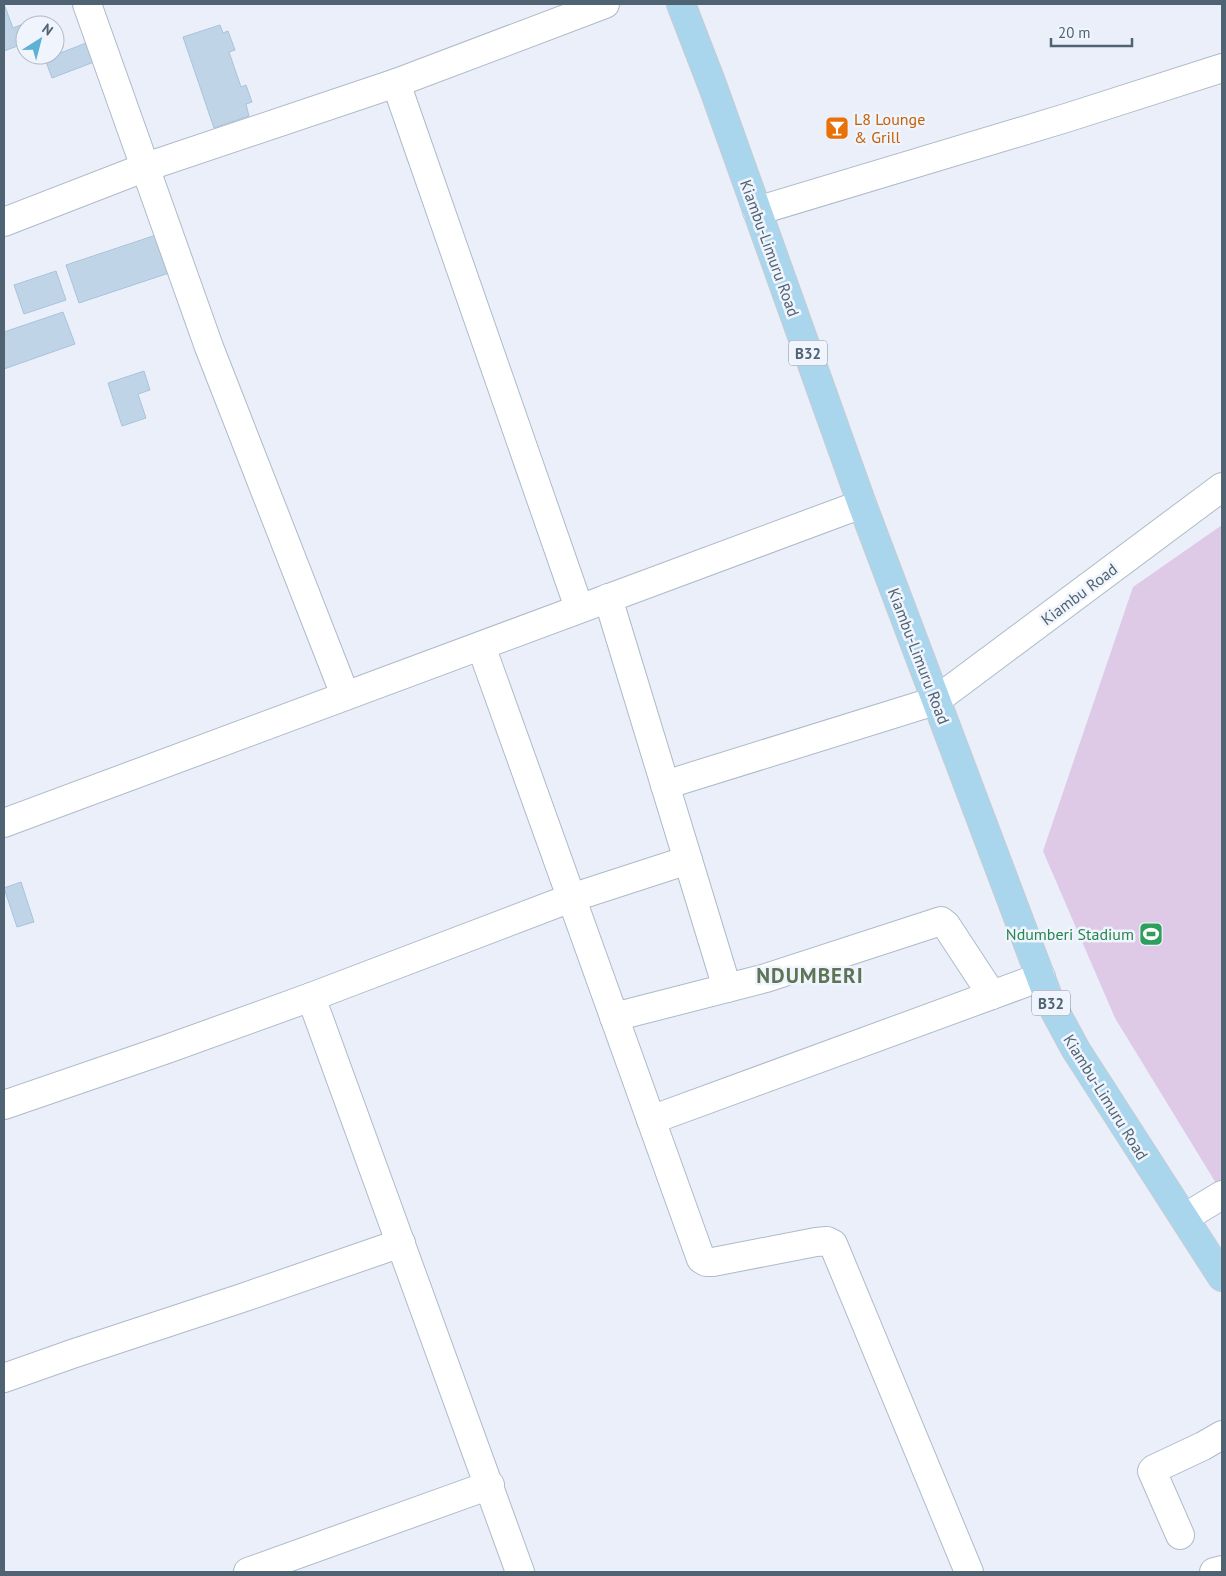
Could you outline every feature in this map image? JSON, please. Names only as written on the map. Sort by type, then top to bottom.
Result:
[{"type":"highway","name":"Kiambu-Limuru Road","points":[[684,5],[862,504],[1050,1002],[1076,1050],[1222,1277]]},
{"type":"street","points":[[87,4],[209,347],[346,696]]},
{"type":"street","points":[[4,222],[146,167],[396,83],[605,4]]},
{"type":"street","points":[[757,211],[1066,118],[1222,68]]},
{"type":"street","points":[[396,83],[579,608]]},
{"type":"street","name":"Kiambu Road","points":[[665,785],[935,701],[1222,487]]},
{"type":"street","points":[[4,823],[862,504]]},
{"type":"street","points":[[608,598],[727,988]]},
{"type":"street","points":[[481,646],[701,1259],[706,1262],[816,1242],[827,1241],[833,1244],[969,1572]]},
{"type":"street","points":[[4,1105],[167,1050],[571,898],[688,860]]},
{"type":"street","points":[[614,1018],[766,978],[940,921],[946,925],[992,995]]},
{"type":"street","points":[[650,1120],[1041,978]]},
{"type":"street","points":[[311,997],[490,1485],[520,1572]]},
{"type":"street","points":[[1184,1218],[1222,1195]]},
{"type":"street","points":[[4,1378],[401,1243]]},
{"type":"street","points":[[1180,1535],[1152,1471],[1222,1435]]},
{"type":"street","points":[[248,1572],[490,1485]]},
{"type":"street","points":[[1214,1572],[1222,1570]]},
{"type":"shaded area","name":"Ndumberi Stadium","points":[[1222,525],[1222,1193],[1115,1018],[1043,851],[1133,587]]},
{"type":"building","points":[[4,4],[13,28],[15,27],[15,47],[4,51]]},
{"type":"building","points":[[220,25],[223,33],[228,31],[235,50],[229,52],[241,87],[246,85],[252,102],[246,104],[249,116],[214,128],[183,37]]},
{"type":"building","points":[[86,43],[94,62],[52,78],[47,65],[65,65],[65,51]]},
{"type":"building","points":[[165,232],[178,270],[79,303],[66,265]]},
{"type":"building","points":[[56,271],[66,300],[24,314],[14,285]]},
{"type":"building","points":[[63,312],[75,344],[4,369],[4,332]]},
{"type":"building","points":[[144,371],[150,390],[138,394],[146,418],[122,426],[108,383]]},
{"type":"building","points":[[21,882],[34,922],[17,927],[4,888]]},
{"type":"place","name":"L8 Lounge & Grill","points":[[837,128]]},
{"type":"place","name":"Ndumberi Stadium","points":[[1151,934]]},
{"type":"district","name":"NDUMBERI","points":[[810,975]]}]
